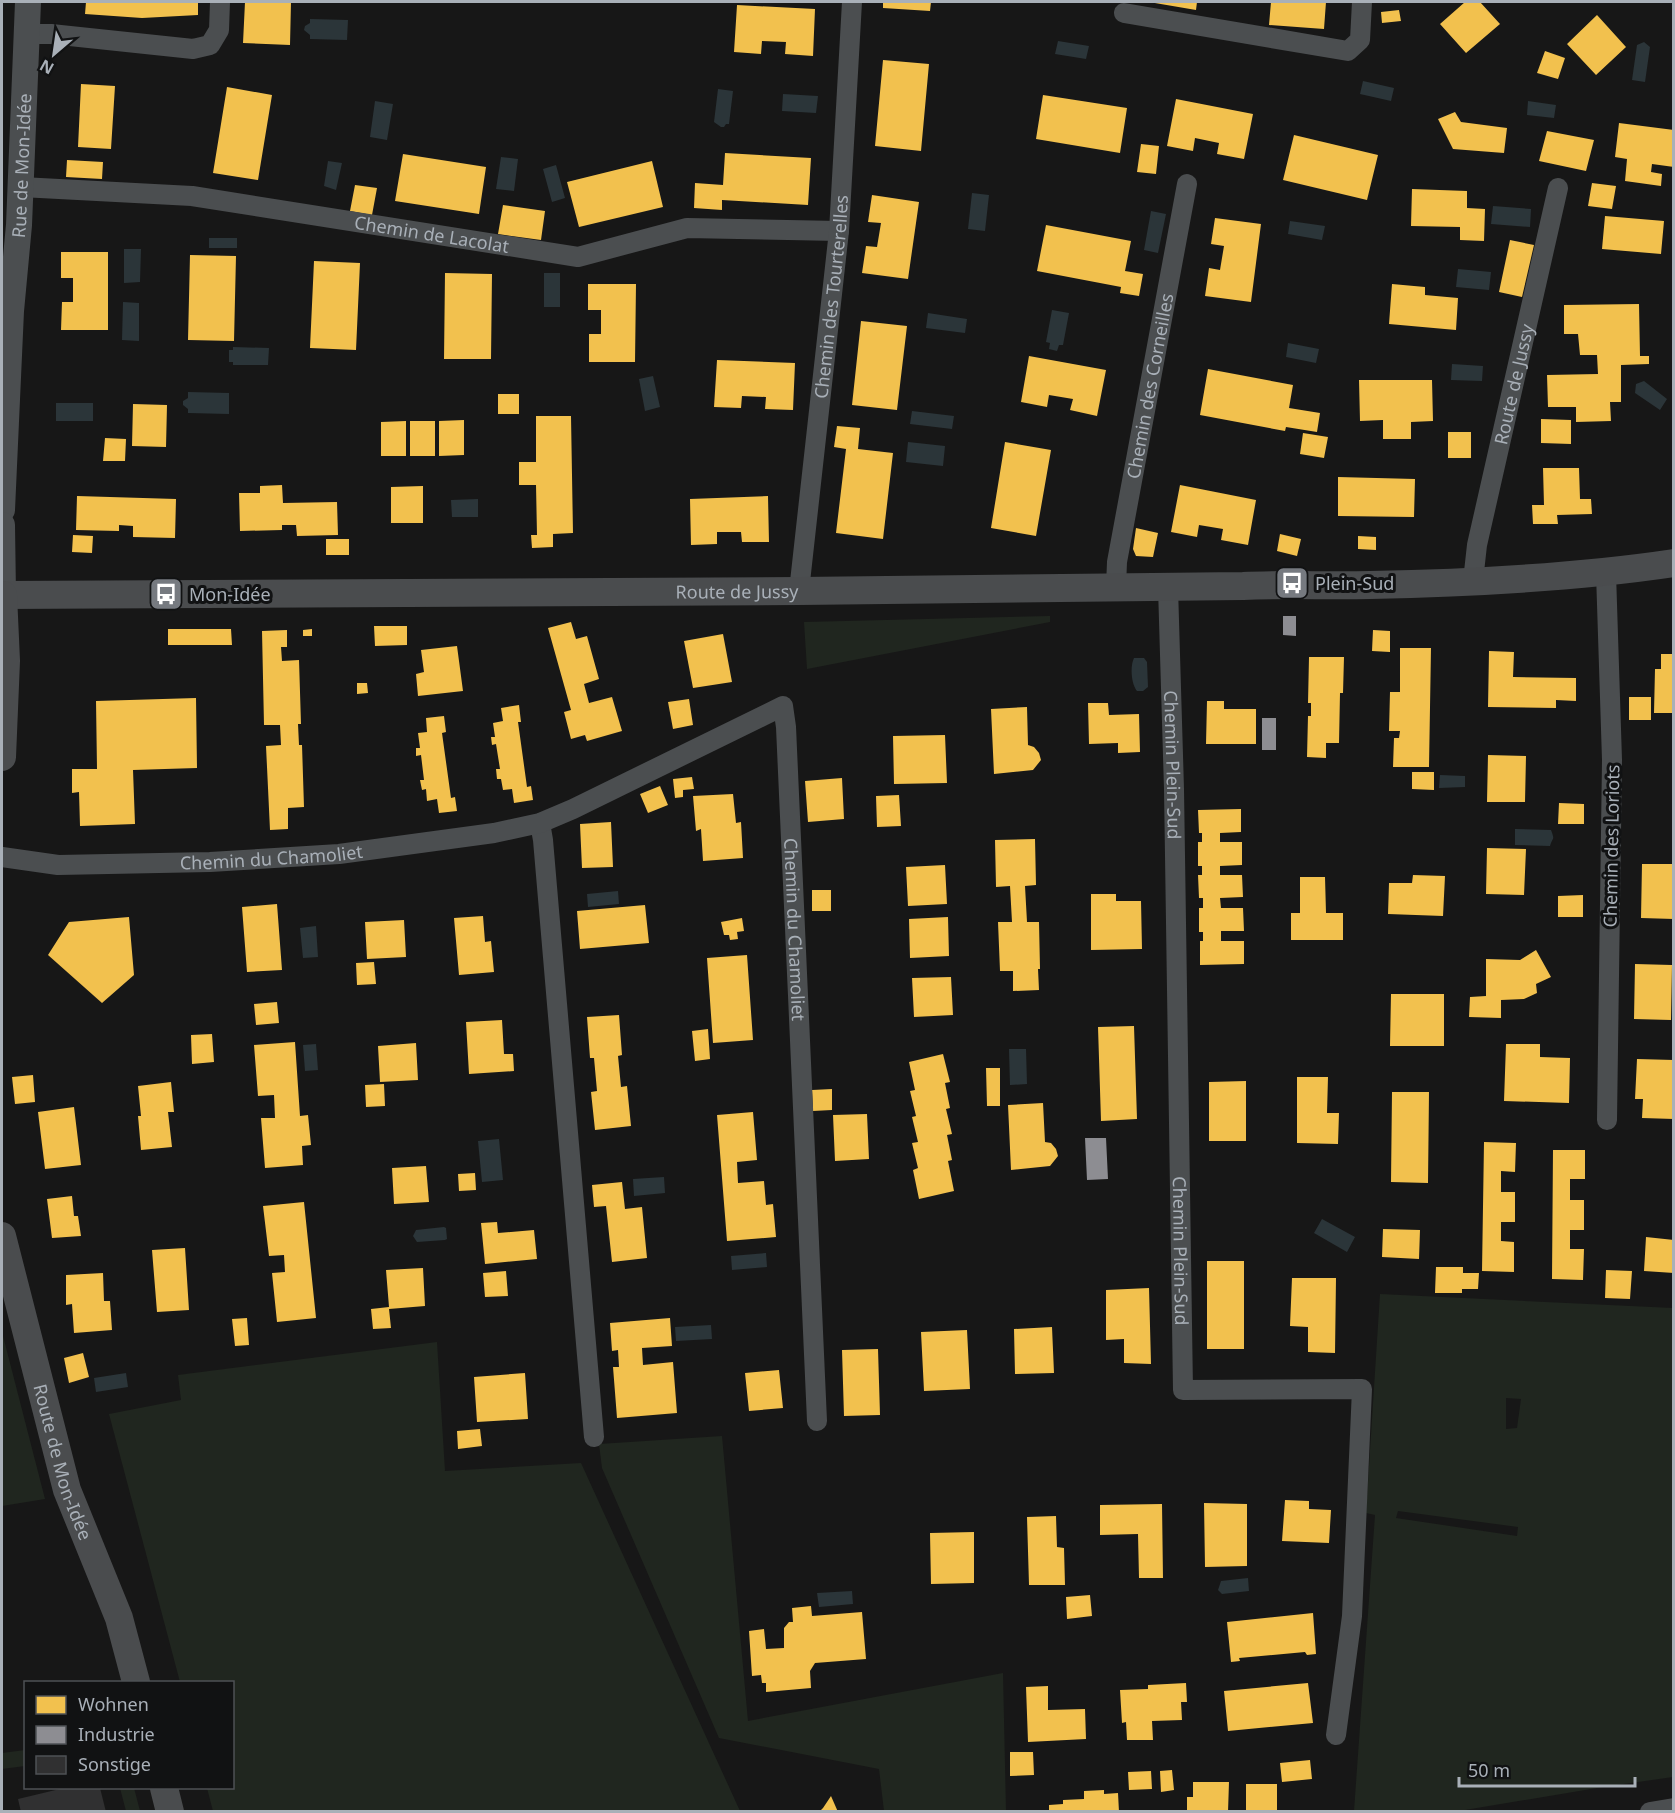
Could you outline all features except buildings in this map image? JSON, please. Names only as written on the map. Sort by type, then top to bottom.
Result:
[{"type":"main road","name":"Route de Jussy","points":[[2,595],[799,591],[1292,584],[1368,585],[1606,573],[1674,563]]},
{"type":"main road","points":[[2,595],[6,661],[2,757]]},
{"type":"main road","name":"Route de Mon-Idée","points":[[2,1236],[67,1490],[119,1618],[135,1681]]},
{"type":"main road","points":[[164,1789],[170,1812]]},
{"type":"street","name":"Rue de Mon-Idée","points":[[2,510],[11,311],[21,187],[28,2]]},
{"type":"street","points":[[27,34],[51,34],[193,49],[210,45],[219,30],[220,2]]},
{"type":"street","name":"Chemin des Tourterelles","points":[[799,591],[839,231],[852,2]]},
{"type":"street","points":[[1124,13],[1348,51],[1360,40],[1362,2]]},
{"type":"street","name":"Chemin des Corneilles","points":[[1116,587],[1117,562],[1187,184]]},
{"type":"street","name":"Chemin de Lacolat","points":[[21,187],[192,196],[578,257],[687,228],[839,231]]},
{"type":"street","name":"Route de Jussy","points":[[1473,581],[1477,545],[1558,188]]},
{"type":"street","points":[[2,525],[2,595]]},
{"type":"street","name":"Chemin des Loriots","points":[[1606,573],[1612,760],[1607,1120]]},
{"type":"street","name":"Chemin Plein-Sud","points":[[1168,586],[1183,1390],[1362,1389],[1352,1616],[1336,1736]]},
{"type":"street","name":"Chemin du Chamoliet","points":[[2,857],[58,865],[210,862],[339,854],[494,833],[540,823],[573,809],[783,706],[817,1421]]},
{"type":"street","points":[[540,823],[594,1437]]},
{"type":"street","points":[[1650,1812],[1674,1808]]},
{"type":"shaded area","points":[[310,19],[348,20],[347,40],[310,39],[310,35],[304,30],[305,26],[310,23]]},
{"type":"shaded area","points":[[1058,41],[1089,46],[1086,59],[1055,54]]},
{"type":"shaded area","points":[[1644,42],[1650,47],[1645,82],[1632,80],[1637,45]]},
{"type":"shaded area","points":[[1363,81],[1394,88],[1391,101],[1360,94]]},
{"type":"shaded area","points":[[718,89],[733,91],[729,124],[724,127],[714,122]]},
{"type":"shaded area","points":[[783,94],[818,96],[816,113],[782,111]]},
{"type":"shaded area","points":[[375,101],[393,104],[387,140],[370,137]]},
{"type":"shaded area","points":[[1528,101],[1556,105],[1554,118],[1527,115]]},
{"type":"shaded area","points":[[501,157],[518,159],[514,191],[496,189]]},
{"type":"shaded area","points":[[328,161],[342,163],[336,190],[324,186]]},
{"type":"shaded area","points":[[556,165],[565,198],[552,202],[543,169]]},
{"type":"shaded area","points":[[972,193],[989,195],[985,231],[968,229]]},
{"type":"shaded area","points":[[1493,206],[1531,209],[1530,227],[1491,224]]},
{"type":"shaded area","points":[[1151,211],[1166,214],[1158,253],[1144,250]]},
{"type":"shaded area","points":[[1290,221],[1325,226],[1322,240],[1288,234]]},
{"type":"shaded area","points":[[209,238],[237,238],[237,248],[209,248]]},
{"type":"shaded area","points":[[124,249],[141,249],[140,282],[124,283]]},
{"type":"shaded area","points":[[1458,269],[1491,272],[1489,290],[1456,287]]},
{"type":"shaded area","points":[[544,273],[560,273],[560,307],[544,307]]},
{"type":"shaded area","points":[[123,302],[139,303],[139,341],[122,340]]},
{"type":"shaded area","points":[[1052,310],[1069,313],[1063,345],[1059,345],[1057,351],[1049,349],[1050,343],[1046,342]]},
{"type":"shaded area","points":[[928,313],[967,319],[965,333],[926,328]]},
{"type":"shaded area","points":[[1288,343],[1319,349],[1316,363],[1286,357]]},
{"type":"shaded area","points":[[233,347],[269,348],[268,365],[233,365],[233,362],[229,362],[229,350],[233,350]]},
{"type":"shaded area","points":[[1452,364],[1483,366],[1482,381],[1451,380]]},
{"type":"shaded area","points":[[653,376],[660,407],[645,411],[639,379]]},
{"type":"shaded area","points":[[1644,381],[1667,399],[1660,410],[1635,393],[1636,384]]},
{"type":"shaded area","points":[[188,392],[229,393],[229,414],[188,413],[183,401],[188,398]]},
{"type":"shaded area","points":[[56,403],[93,403],[93,421],[56,421]]},
{"type":"shaded area","points":[[912,411],[954,416],[952,429],[910,424]]},
{"type":"shaded area","points":[[908,442],[945,446],[943,466],[906,462]]},
{"type":"shaded area","points":[[478,499],[478,517],[452,517],[451,500]]},
{"type":"shaded area","points":[[1050,616],[1050,622],[807,669],[804,622]]},
{"type":"shaded area","points":[[1134,658],[1144,658],[1147,662],[1148,687],[1143,691],[1137,691],[1133,684]]},
{"type":"shaded area","points":[[1440,775],[1465,776],[1465,787],[1439,788]]},
{"type":"shaded area","points":[[1515,829],[1551,830],[1553,838],[1550,846],[1515,845]]},
{"type":"shaded area","points":[[618,891],[619,904],[588,907],[587,894]]},
{"type":"shaded area","points":[[316,926],[318,957],[303,958],[300,928]]},
{"type":"shaded area","points":[[316,1044],[318,1070],[305,1071],[303,1045]]},
{"type":"shaded area","points":[[1009,1049],[1026,1049],[1027,1084],[1010,1085]]},
{"type":"shaded area","points":[[499,1139],[503,1180],[482,1182],[478,1141]]},
{"type":"shaded area","points":[[664,1177],[665,1193],[634,1196],[633,1179]]},
{"type":"shaded area","points":[[1322,1219],[1355,1237],[1347,1252],[1314,1233]]},
{"type":"shaded area","points":[[444,1227],[447,1239],[445,1240],[417,1242],[413,1236],[416,1230]]},
{"type":"shaded area","points":[[766,1253],[767,1267],[732,1270],[731,1256]]},
{"type":"shaded area","points":[[1380,1294],[1673,1308],[1673,1777],[1459,1811],[1354,1811],[1375,1515],[1366,1513]],"holes":[[[1506,1398],[1521,1399],[1517,1428],[1506,1429]],[[1398,1511],[1518,1527],[1517,1536],[1396,1518]]]},
{"type":"shaded area","points":[[711,1325],[712,1339],[676,1341],[675,1327]]},
{"type":"shaded area","points":[[2,1332],[45,1499],[2,1506]]},
{"type":"shaded area","points":[[437,1342],[445,1471],[581,1463],[740,1811],[213,1811],[207,1789],[234,1789],[234,1681],[180,1681],[109,1414],[181,1400],[178,1375]]},
{"type":"shaded area","points":[[126,1373],[128,1387],[96,1392],[94,1378]]},
{"type":"shaded area","points":[[722,1436],[748,1721],[1003,1673],[1006,1811],[884,1811],[879,1769],[719,1738],[602,1468],[599,1444]]},
{"type":"shaded area","points":[[1248,1578],[1249,1591],[1222,1594],[1218,1590],[1221,1581]]},
{"type":"shaded area","points":[[852,1591],[853,1604],[819,1607],[817,1593]]},
{"type":"shaded area","points":[[24,1750],[24,1766],[2,1769],[2,1753]]},
{"type":"shaded area","points":[[120,1789],[134,1789],[140,1811],[126,1811]]},
{"type":"place","name":"Plein-Sud","points":[[1292,583]]},
{"type":"place","name":"Mon-Idée","points":[[166,594]]}]
